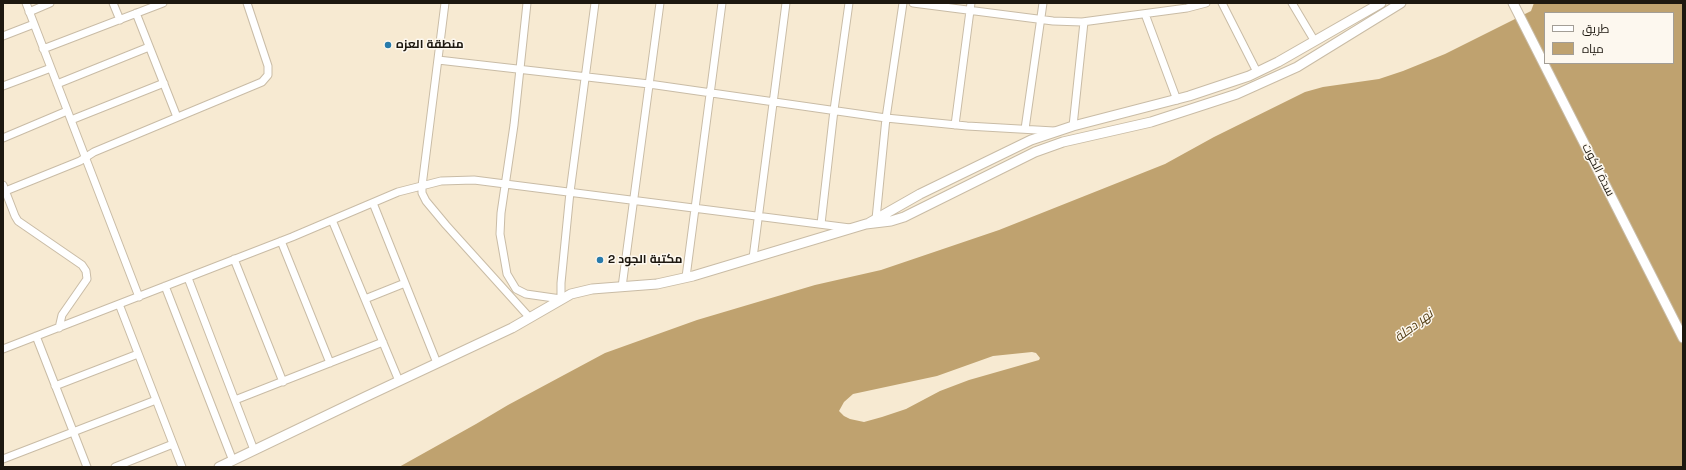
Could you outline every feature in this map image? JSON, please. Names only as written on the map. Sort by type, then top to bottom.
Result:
[{"type":"main road","points":[[866,224],[920,194],[1031,140],[1073,126],[1177,100],[1232,83],[1278,62],[1336,28],[1367,6],[1381,3]]},
{"type":"main road","points":[[220,467],[512,328],[570,294],[592,289],[657,284],[753,258],[866,224],[891,221],[904,217],[1035,152],[1063,142],[1151,122],[1237,94],[1297,67],[1401,3]]},
{"type":"main road","name":"سدة الكوت","points":[[1513,3],[1683,338]]},
{"type":"main road","points":[[1336,28],[1342,38]]},
{"type":"street","points":[[26,3],[139,297]]},
{"type":"street","points":[[29,12],[50,3]]},
{"type":"street","points":[[113,3],[120,20]]},
{"type":"street","points":[[44,49],[163,3]]},
{"type":"street","points":[[59,328],[62,315],[87,279],[86,271],[82,265],[18,221],[4,193],[85,158],[94,152],[262,82],[266,77],[268,66],[247,3]]},
{"type":"street","points":[[445,3],[422,194],[426,202],[530,318]]},
{"type":"street","points":[[527,3],[506,184],[501,213],[500,234],[503,258],[510,279],[516,289],[526,294],[561,299],[561,283],[570,192],[595,3]]},
{"type":"street","points":[[622,287],[660,3]]},
{"type":"street","points":[[686,277],[722,3]]},
{"type":"street","points":[[753,258],[786,3]]},
{"type":"street","points":[[821,224],[834,110],[849,3]]},
{"type":"street","points":[[876,219],[886,118],[903,3]]},
{"type":"street","points":[[913,3],[970,7],[1041,19],[1084,22],[1188,8],[1206,3]]},
{"type":"street","points":[[1025,129],[1043,3]]},
{"type":"street","points":[[1222,3],[1257,72]]},
{"type":"street","points":[[1292,3],[1314,40]]},
{"type":"street","points":[[955,125],[970,7]]},
{"type":"street","points":[[136,13],[177,117]]},
{"type":"street","points":[[1145,14],[1177,100]]},
{"type":"street","points":[[1073,126],[1084,22]]},
{"type":"street","points":[[3,36],[34,24]]},
{"type":"street","points":[[57,84],[150,47]]},
{"type":"street","points":[[438,60],[649,84],[886,118],[955,125],[1056,131]]},
{"type":"street","points":[[3,86],[51,68]]},
{"type":"street","points":[[71,120],[164,83]]},
{"type":"street","points":[[3,138],[68,112]]},
{"type":"street","points":[[3,349],[188,278],[398,192],[441,181],[474,180],[852,228]]},
{"type":"street","points":[[373,203],[437,363]]},
{"type":"street","points":[[332,220],[399,381]]},
{"type":"street","points":[[281,241],[330,363]]},
{"type":"street","points":[[234,259],[283,382]]},
{"type":"street","points":[[188,278],[254,450]]},
{"type":"street","points":[[365,299],[406,283]]},
{"type":"street","points":[[165,286],[233,460]]},
{"type":"street","points":[[119,304],[182,467]]},
{"type":"street","points":[[36,336],[87,467]]},
{"type":"street","points":[[235,400],[383,342]]},
{"type":"street","points":[[55,386],[138,354]]},
{"type":"street","points":[[3,459],[156,400]]},
{"type":"street","points":[[115,467],[173,444]]},
{"type":"water","name":"نهر دجلة","points":[[1534,3],[1683,3],[1683,467],[399,467],[508,405],[605,353],[697,320],[815,285],[881,270],[999,230],[1165,164],[1214,137],[1305,92],[1323,87],[1379,79],[1445,54],[1531,11]],"holes":[[[1032,352],[1036,353],[1040,358],[1039,360],[969,380],[940,391],[906,409],[882,417],[864,422],[850,419],[839,411],[844,402],[853,394],[937,376],[993,356]]]},
{"type":"place","name":"منطقة العزه","points":[[388,45]]},
{"type":"place","name":"مكتبة الجود 2","points":[[600,260]]}]
